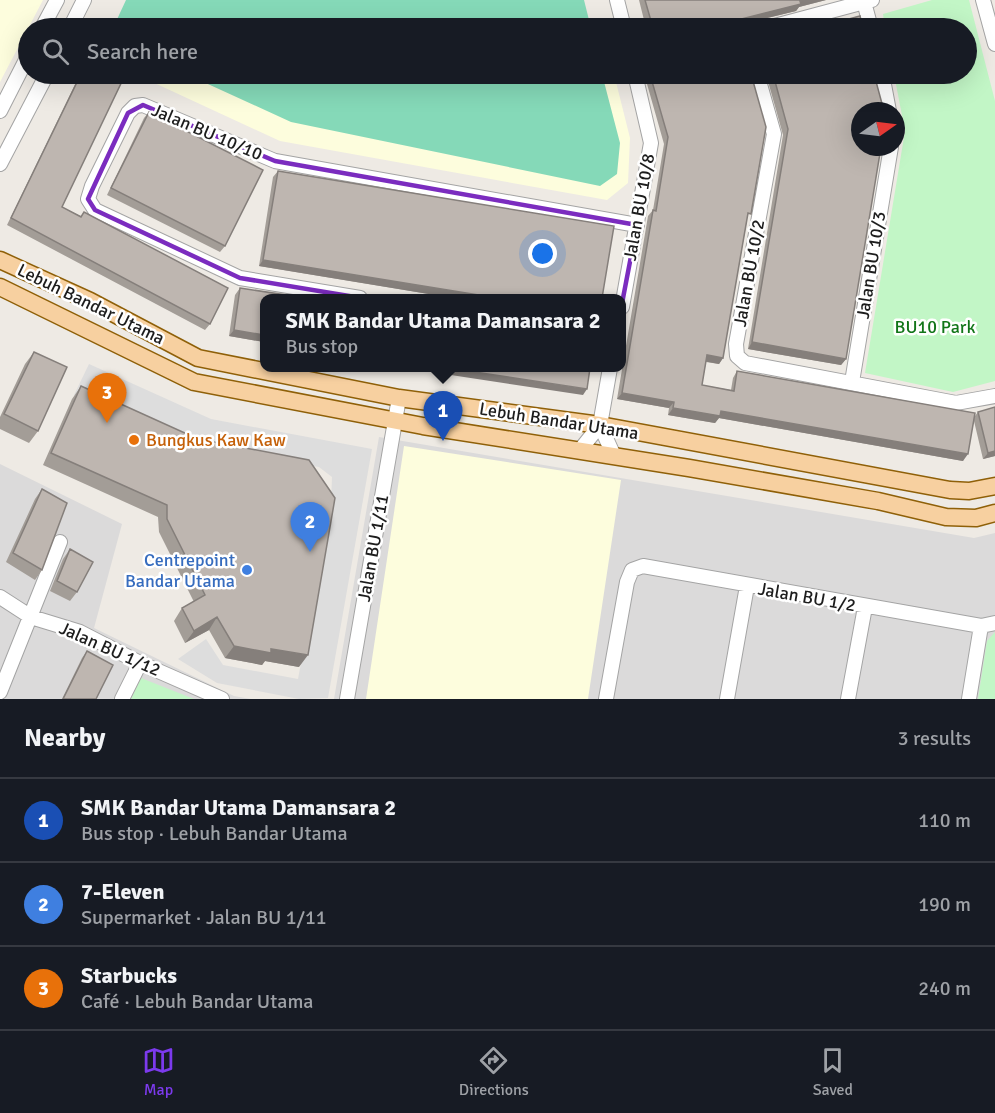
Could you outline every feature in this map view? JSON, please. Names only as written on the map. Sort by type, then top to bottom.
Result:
[{"type":"main road","name":"Lebuh Bandar Utama","points":[[0,260],[90,301],[198,358],[260,370]]},
{"type":"main road","name":"Lebuh Bandar Utama","points":[[0,287],[194,382],[395,421],[878,501],[946,517],[976,518],[995,513]]},
{"type":"main road","name":"Lebuh Bandar Utama","points":[[268,372],[399,398],[600,425],[950,490],[969,491],[995,486]]},
{"type":"street","points":[[47,18],[57,0]]},
{"type":"street","points":[[75,18],[84,0]]},
{"type":"street","points":[[617,0],[622,18]]},
{"type":"street","points":[[983,0],[995,44]]},
{"type":"street","points":[[804,18],[868,1],[870,18]]},
{"type":"street","points":[[0,111],[18,76]]},
{"type":"street","points":[[0,164],[42,84]]},
{"type":"street","name":"Jalan BU 10/8","points":[[624,294],[651,143],[637,84]]},
{"type":"street","name":"Jalan BU 10/2","points":[[760,84],[774,134],[736,344],[737,356],[745,363],[852,382]]},
{"type":"street","points":[[884,84],[887,102]]},
{"type":"street","name":"Jalan BU 10/10","points":[[336,294],[240,278],[95,210],[88,199],[92,186],[128,113],[135,106],[143,105],[275,162],[637,225]]},
{"type":"street","name":"Jalan BU 10/3","points":[[852,382],[890,156]]},
{"type":"street","points":[[580,450],[600,425],[609,372]]},
{"type":"street","points":[[852,382],[956,403],[995,396]]},
{"type":"street","name":"Jalan BU 1/11","points":[[346,699],[399,398]]},
{"type":"street","points":[[600,425],[614,456]]},
{"type":"street","points":[[0,692],[60,542]]},
{"type":"street","name":"Jalan BU 1/2","points":[[606,699],[627,582],[632,570],[643,566],[981,626],[995,623]]},
{"type":"street","points":[[727,699],[747,586]]},
{"type":"street","name":"Jalan BU 1/12","points":[[0,597],[31,617],[80,632],[140,663],[222,699]]},
{"type":"street","points":[[849,699],[865,607]]},
{"type":"street","points":[[969,699],[981,626]]},
{"type":"street","points":[[122,699],[140,663]]},
{"type":"highlighted area","points":[[143,105],[275,161],[637,225],[615,340],[240,278],[95,210],[88,199],[128,113]]},
{"type":"shaded area","points":[[0,0],[43,0],[34,18],[18,18],[18,48],[0,82]]},
{"type":"shaded area","points":[[157,84],[616,84],[630,138],[628,183],[607,200],[280,141]]},
{"type":"shaded area","points":[[89,364],[211,419],[372,449],[328,698],[299,699],[217,683],[178,659],[206,639],[223,665],[298,679],[331,504],[332,477],[319,467],[179,444],[74,395]]},
{"type":"shaded area","points":[[379,437],[974,538],[995,533],[995,699],[334,699]]},
{"type":"shaded area","points":[[404,446],[621,480],[588,699],[366,699]]},
{"type":"shaded area","points":[[0,464],[122,524],[94,628],[234,696],[251,699],[0,699]]},
{"type":"green space","points":[[126,0],[584,0],[588,18],[118,18]]},
{"type":"green space","name":"BU10 Park","points":[[932,0],[969,0],[974,18],[884,18],[883,14]]},
{"type":"green space","name":"BU10 Park","points":[[977,31],[995,101],[995,381],[953,392],[865,373],[901,156],[905,156],[905,102],[899,102],[896,84],[977,84]]},
{"type":"green space","points":[[208,84],[605,84],[620,143],[617,174],[600,186],[291,122]]},
{"type":"green space","points":[[995,632],[995,699],[978,699],[987,641]]},
{"type":"green space","points":[[141,678],[194,699],[131,699]]},
{"type":"building","points":[[645,0],[805,0],[800,1],[801,4],[746,18],[650,18]]},
{"type":"building","points":[[76,84],[121,84],[62,207],[81,217],[84,212],[228,288],[210,324],[11,218]]},
{"type":"building","points":[[653,84],[754,84],[766,127],[751,214],[748,213],[723,358],[707,355],[702,385],[734,391],[737,371],[975,413],[968,454],[721,411],[720,416],[673,408],[674,402],[622,393],[653,210],[656,211],[668,137]]},
{"type":"building","points":[[776,84],[877,84],[882,102],[851,102],[851,156],[880,156],[846,359],[752,342],[788,129]]},
{"type":"building","points":[[149,112],[263,170],[225,246],[111,188]]},
{"type":"building","points":[[278,171],[614,226],[603,294],[472,294],[263,260]]},
{"type":"building","points":[[240,288],[280,294],[260,294],[260,334],[234,330]]},
{"type":"building","points":[[34,352],[67,367],[38,431],[4,414]]},
{"type":"building","points":[[474,372],[589,372],[587,389]]},
{"type":"building","name":"Centrepoint Bandar Utama","points":[[81,386],[198,439],[309,460],[335,498],[308,655],[271,649],[271,653],[234,646],[217,617],[194,631],[182,608],[205,595],[167,519],[167,505],[51,453]]},
{"type":"building","points":[[995,407],[995,451],[988,453],[978,412]]},
{"type":"building","points":[[42,489],[67,503],[42,570],[13,553]]},
{"type":"building","points":[[70,549],[93,562],[77,592],[57,581]]},
{"type":"building","points":[[87,651],[113,665],[96,699],[63,699]]},
{"type":"place","name":"Starbucks","points":[[107,423]]},
{"type":"place","name":"Bungkus Kaw Kaw","points":[[134,440]]},
{"type":"place","name":"SMK Bandar Utama Damansara 2","points":[[443,441]]},
{"type":"place","name":"7-Eleven","points":[[310,552]]},
{"type":"place","name":"Centrepoint Bandar Utama","points":[[247,570]]}]
